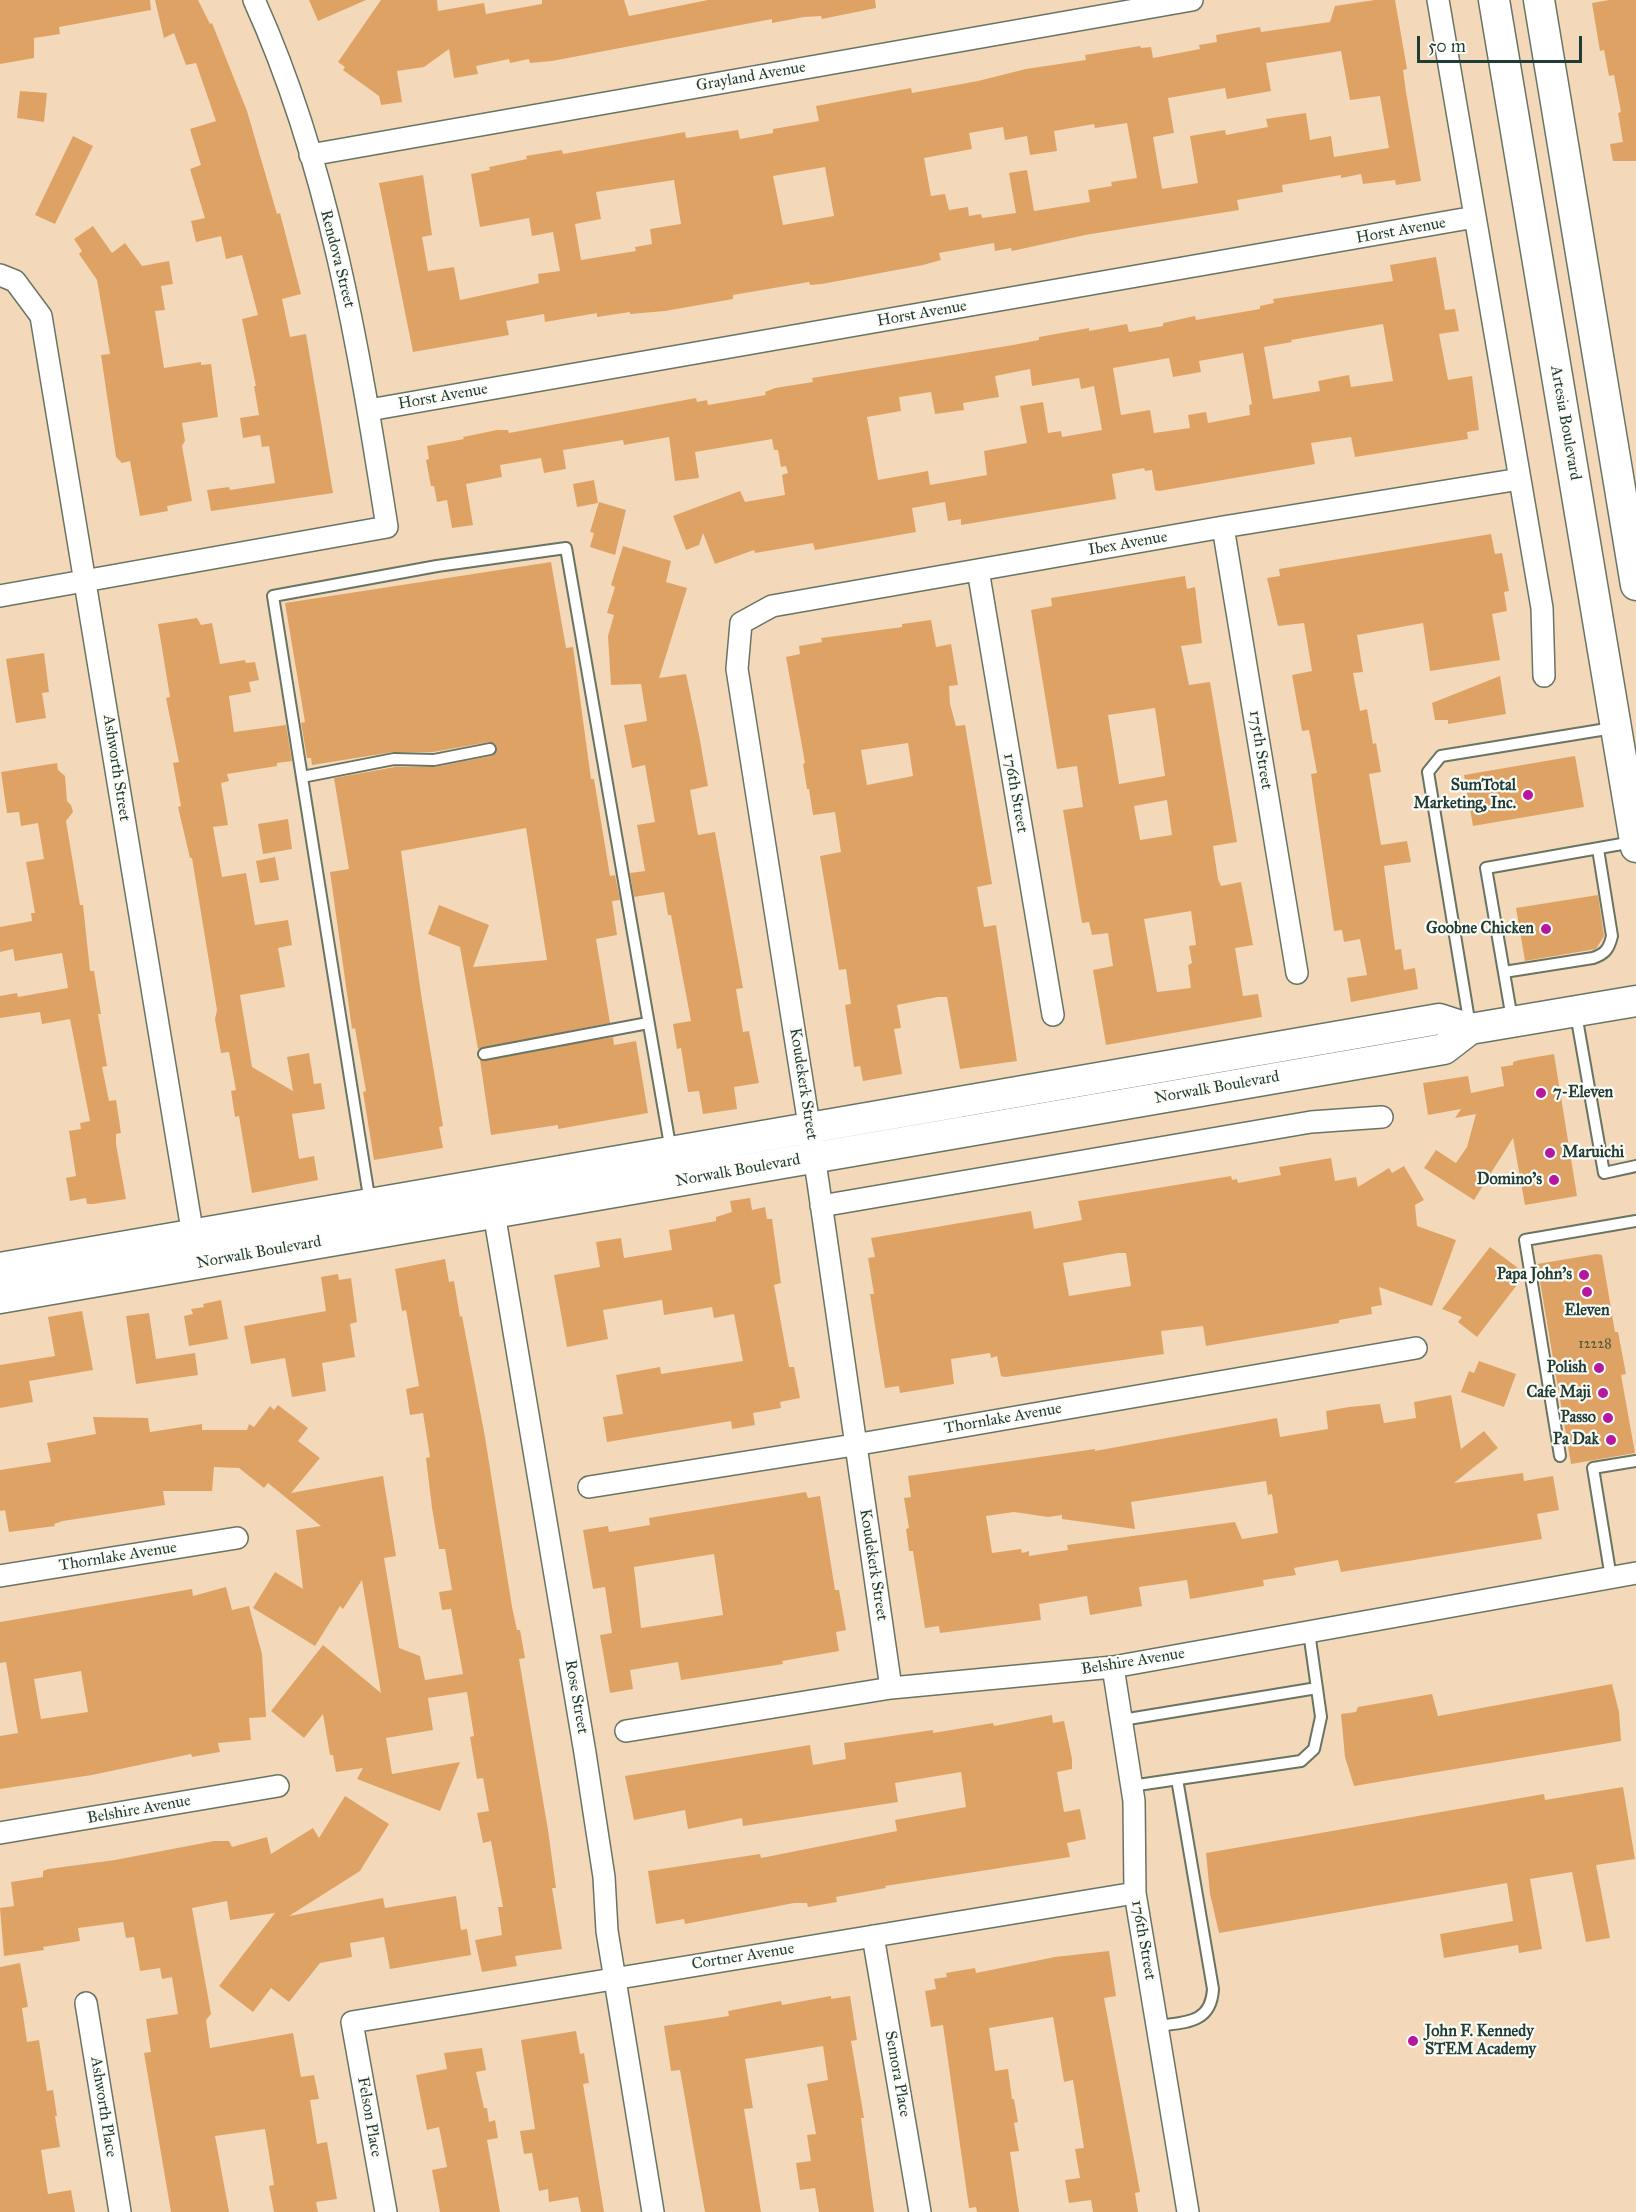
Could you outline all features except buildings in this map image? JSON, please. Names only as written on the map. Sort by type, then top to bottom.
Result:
[{"type":"main road","name":"Artesia Boulevard","points":[[1494,0],[1636,847]]},
{"type":"main road","points":[[1539,0],[1636,585]]},
{"type":"main road","name":"Norwalk Boulevard","points":[[0,1298],[1444,1049],[1470,1029],[1636,1001]]},
{"type":"main road","name":"Norwalk Boulevard","points":[[0,1268],[1439,1018],[1470,1029]]},
{"type":"street","name":"Rendova Street","points":[[85,581],[387,527],[369,410],[345,289],[310,155],[278,52],[254,0]]},
{"type":"street","name":"Grayland Avenue","points":[[310,155],[1192,0]]},
{"type":"street","points":[[1438,0],[1542,608],[1544,676]]},
{"type":"street","name":"Horst Avenue","points":[[369,410],[1475,218]]},
{"type":"street","name":"Ashworth Street","points":[[8,278],[41,316],[198,1264]]},
{"type":"street","name":"Ibex Avenue","points":[[741,623],[772,606],[1223,527],[1520,479]]},
{"type":"street","name":"175th Street","points":[[1223,527],[1297,973]]},
{"type":"street","name":"176th Street","points":[[978,570],[1053,1015]]},
{"type":"street","points":[[0,596],[85,581]]},
{"type":"street","name":"Koudekerk Street","points":[[741,623],[737,669],[810,1128],[854,1445],[891,1688]]},
{"type":"street","points":[[821,1206],[1311,1122],[1382,1117]]},
{"type":"street","name":"Rose Street","points":[[489,1183],[585,1753],[604,1876],[607,1931],[614,1979],[653,2212]]},
{"type":"street","name":"Thornlake Avenue","points":[[589,1487],[854,1445],[1416,1348]]},
{"type":"street","name":"Thornlake Avenue","points":[[0,1576],[237,1538]]},
{"type":"street","name":"Belshire Avenue","points":[[626,1731],[891,1688],[1113,1667],[1636,1573]]},
{"type":"street","name":"176th Street","points":[[1113,1667],[1134,1801],[1135,1893],[1188,2212]]},
{"type":"street","name":"Belshire Avenue","points":[[0,1833],[278,1786]]},
{"type":"street","name":"Cortner Avenue","points":[[352,2022],[1135,1893]]},
{"type":"street","name":"Semora Place","points":[[873,1936],[920,2212]]},
{"type":"street","name":"Ashworth Place","points":[[86,2003],[120,2212]]},
{"type":"street","name":"Felson Place","points":[[352,2022],[386,2212]]},
{"type":"lane","points":[[370,1204],[273,596],[437,566],[566,548],[671,1151]]},
{"type":"lane","points":[[1470,1029],[1428,772],[1441,756],[1616,728]]},
{"type":"lane","points":[[302,777],[394,759],[434,760],[490,749]]},
{"type":"lane","points":[[1513,1022],[1486,868],[1635,842]]},
{"type":"lane","points":[[1504,972],[1593,958],[1604,954],[1612,936],[1598,849]]},
{"type":"lane","points":[[1576,1011],[1604,1173],[1636,1166]]},
{"type":"lane","points":[[484,1054],[648,1023]]},
{"type":"lane","points":[[1560,1456],[1525,1240],[1636,1224]]},
{"type":"lane","points":[[1611,1578],[1593,1468],[1636,1461]]},
{"type":"lane","points":[[1131,1786],[1301,1761],[1314,1749],[1321,1717],[1309,1632]]},
{"type":"lane","points":[[1122,1720],[1317,1688]]},
{"type":"lane","points":[[1157,2026],[1191,2021],[1201,2016],[1210,2008],[1213,1989],[1177,1779]]},
{"type":"place","name":"SumTotal Marketing, Inc.","points":[[1528,795]]},
{"type":"place","name":"Goobne Chicken","points":[[1546,929]]},
{"type":"place","name":"7-Eleven","points":[[1541,1093]]},
{"type":"place","name":"Maruichi","points":[[1550,1153]]},
{"type":"place","name":"Domino's","points":[[1554,1180]]},
{"type":"place","name":"Papa John's","points":[[1584,1275]]},
{"type":"place","name":"Eleven","points":[[1587,1292]]},
{"type":"place","name":"Polish","points":[[1599,1368]]},
{"type":"place","name":"Cafe Maji","points":[[1603,1393]]},
{"type":"place","name":"Passo","points":[[1608,1418]]},
{"type":"place","name":"Pa Dak","points":[[1611,1440]]},
{"type":"place","name":"John F. Kennedy STEM Academy","points":[[1413,2041]]}]
